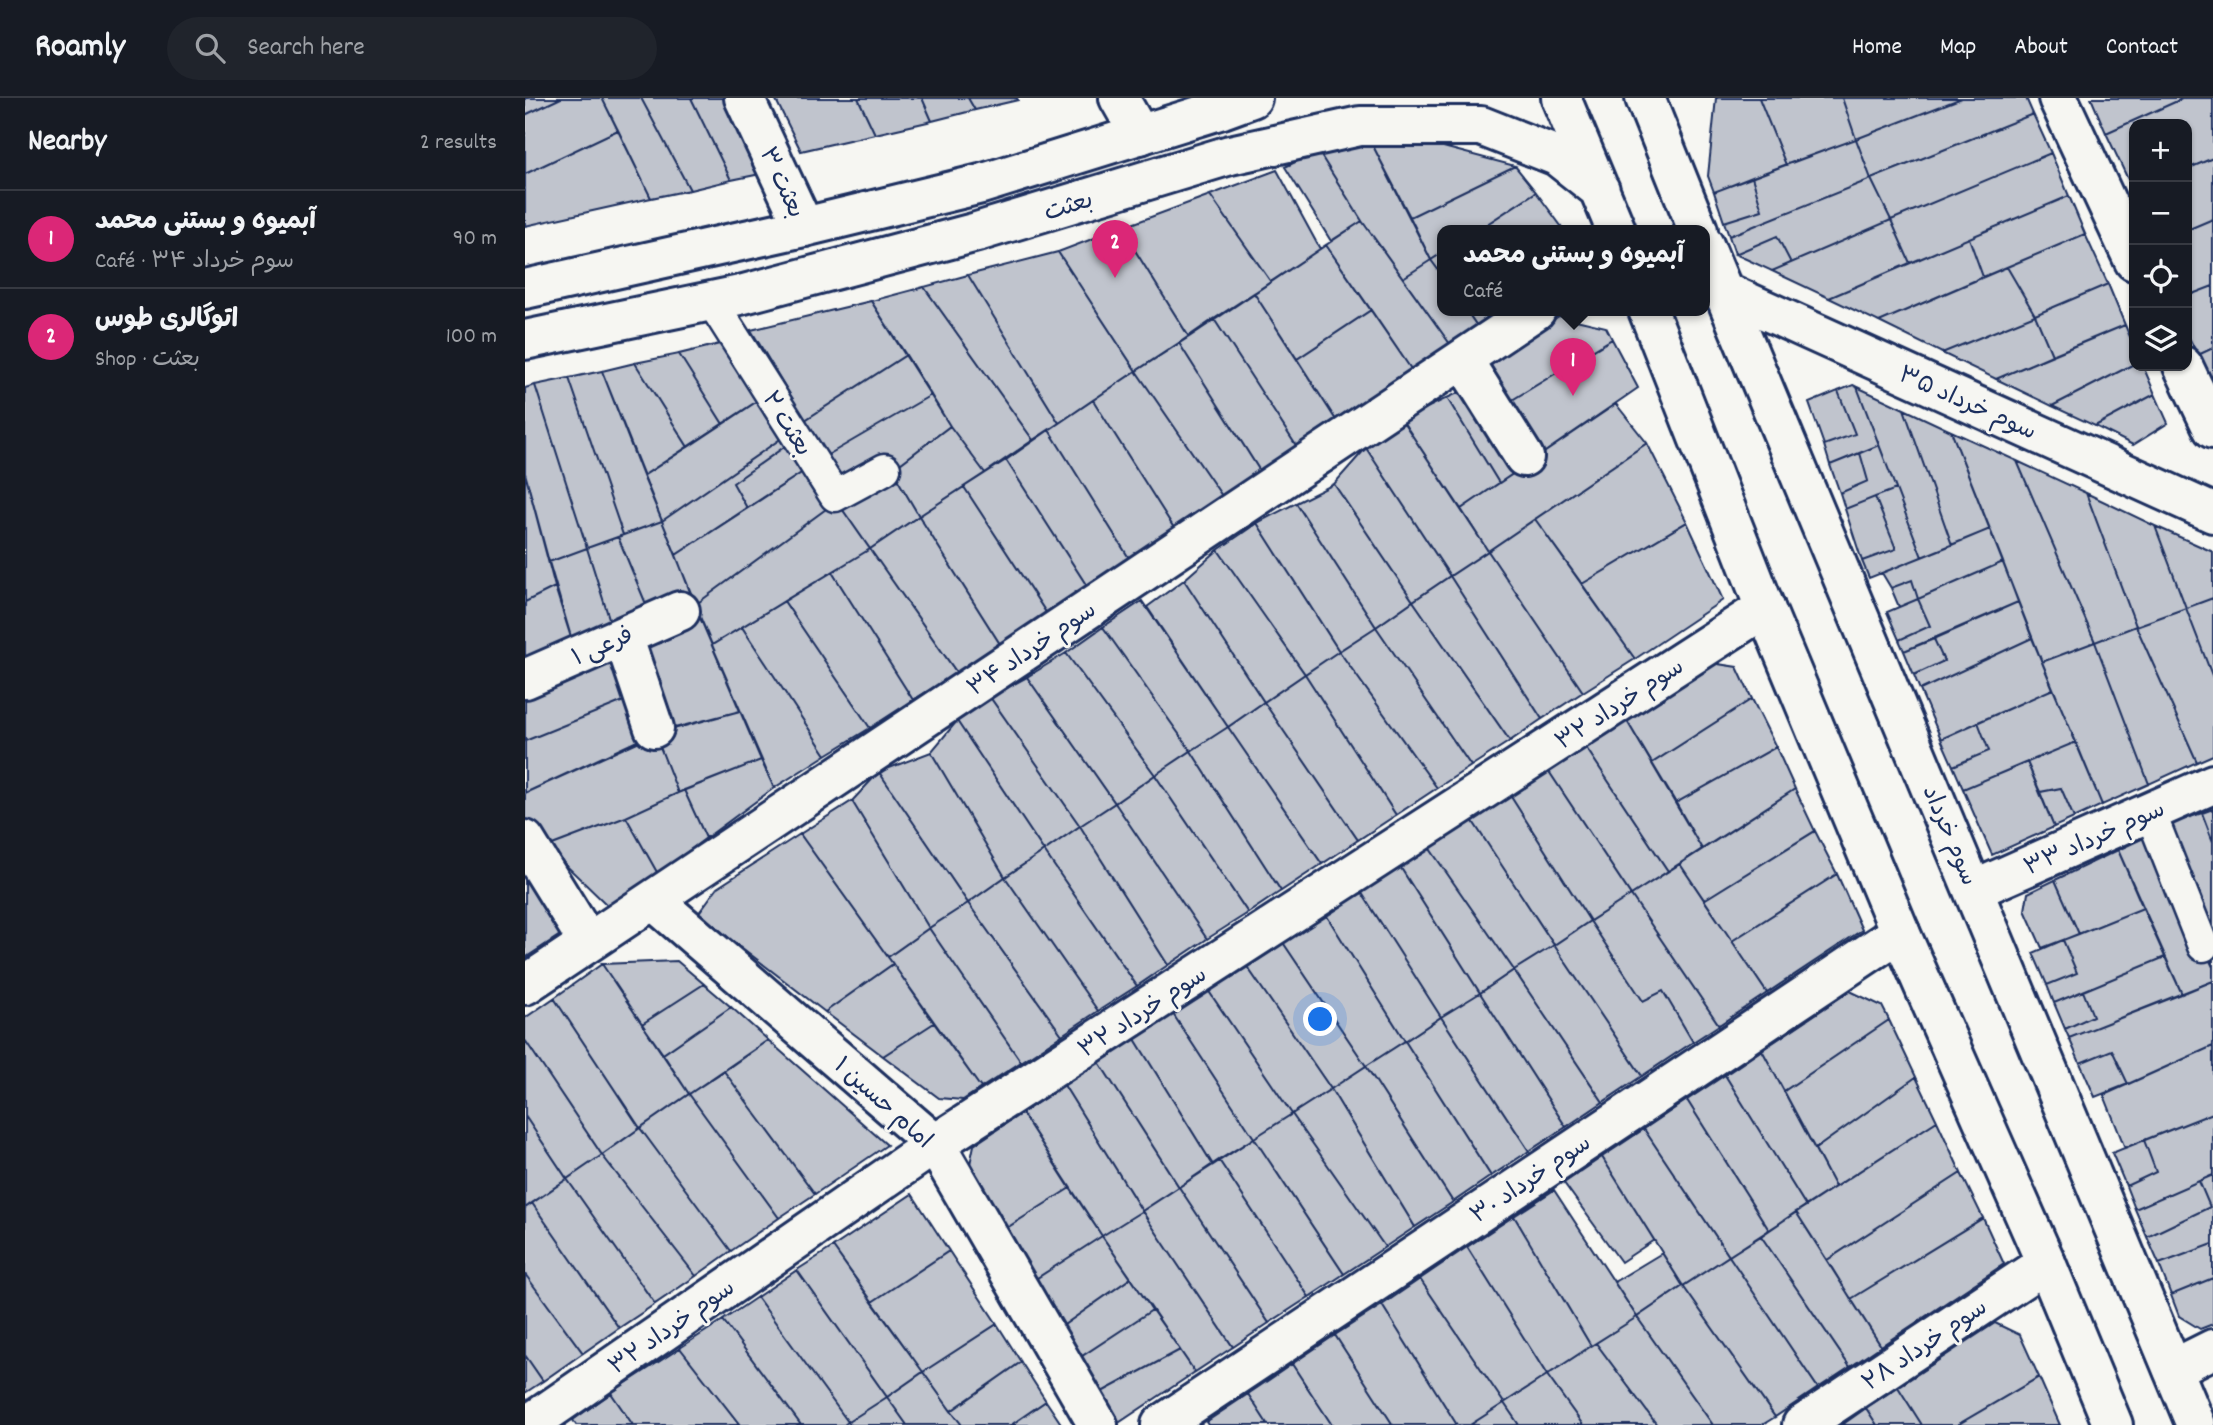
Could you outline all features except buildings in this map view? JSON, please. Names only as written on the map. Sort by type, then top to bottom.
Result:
[{"type":"street","name":"بعثت ۳","points":[[744,98],[804,227]]},
{"type":"street","points":[[1119,98],[1140,135]]},
{"type":"street","name":"بعثت","points":[[525,289],[804,227],[981,184],[1252,98]]},
{"type":"street","points":[[1360,126],[1440,98]]},
{"type":"street","points":[[1561,98],[1614,225]]},
{"type":"street","points":[[1645,98],[1696,225]]},
{"type":"street","points":[[2058,98],[2129,250]]},
{"type":"street","name":"بعثت","points":[[525,340],[712,302],[977,232],[1230,155],[1360,126],[1481,126],[1557,156],[1600,190]]},
{"type":"street","name":"سوم خرداد","points":[[1710,260],[2196,1425]]},
{"type":"street","name":"سوم خرداد ۳۵","points":[[1723,291],[2213,513]]},
{"type":"street","name":"سوم خرداد ۳۴","points":[[525,985],[1528,316]]},
{"type":"street","points":[[1650,316],[1765,608],[1900,932],[2046,1263],[2113,1425]]},
{"type":"street","points":[[1463,360],[1524,457]]},
{"type":"street","points":[[2185,371],[2213,429]]},
{"type":"street","name":"سوم خرداد ۳۲","points":[[528,1425],[935,1144],[1765,608]]},
{"type":"street","name":"فرعی ۱","points":[[525,679],[680,611]]},
{"type":"street","points":[[623,636],[653,728]]},
{"type":"street","name":"سوم خرداد ۳۳","points":[[1974,890],[2213,784]]},
{"type":"street","points":[[525,840],[588,942]]},
{"type":"street","name":"امام حسین ۱","points":[[653,900],[935,1144],[1098,1425]]},
{"type":"street","name":"سوم خرداد ۳۰","points":[[1161,1425],[1900,932]]},
{"type":"street","name":"سوم خرداد ۲۸","points":[[1802,1425],[2046,1263]]},
{"type":"street","points":[[2173,1369],[2213,1349]]},
{"type":"lane","name":"بعثت ۲","points":[[712,302],[835,496],[885,469]]},
{"type":"lane","points":[[2150,812],[2203,946]]},
{"type":"place","name":"اتوگالری طوس","points":[[1115,278]]},
{"type":"place","name":"آبمیوه و بستنی محمد","points":[[1573,396]]}]
